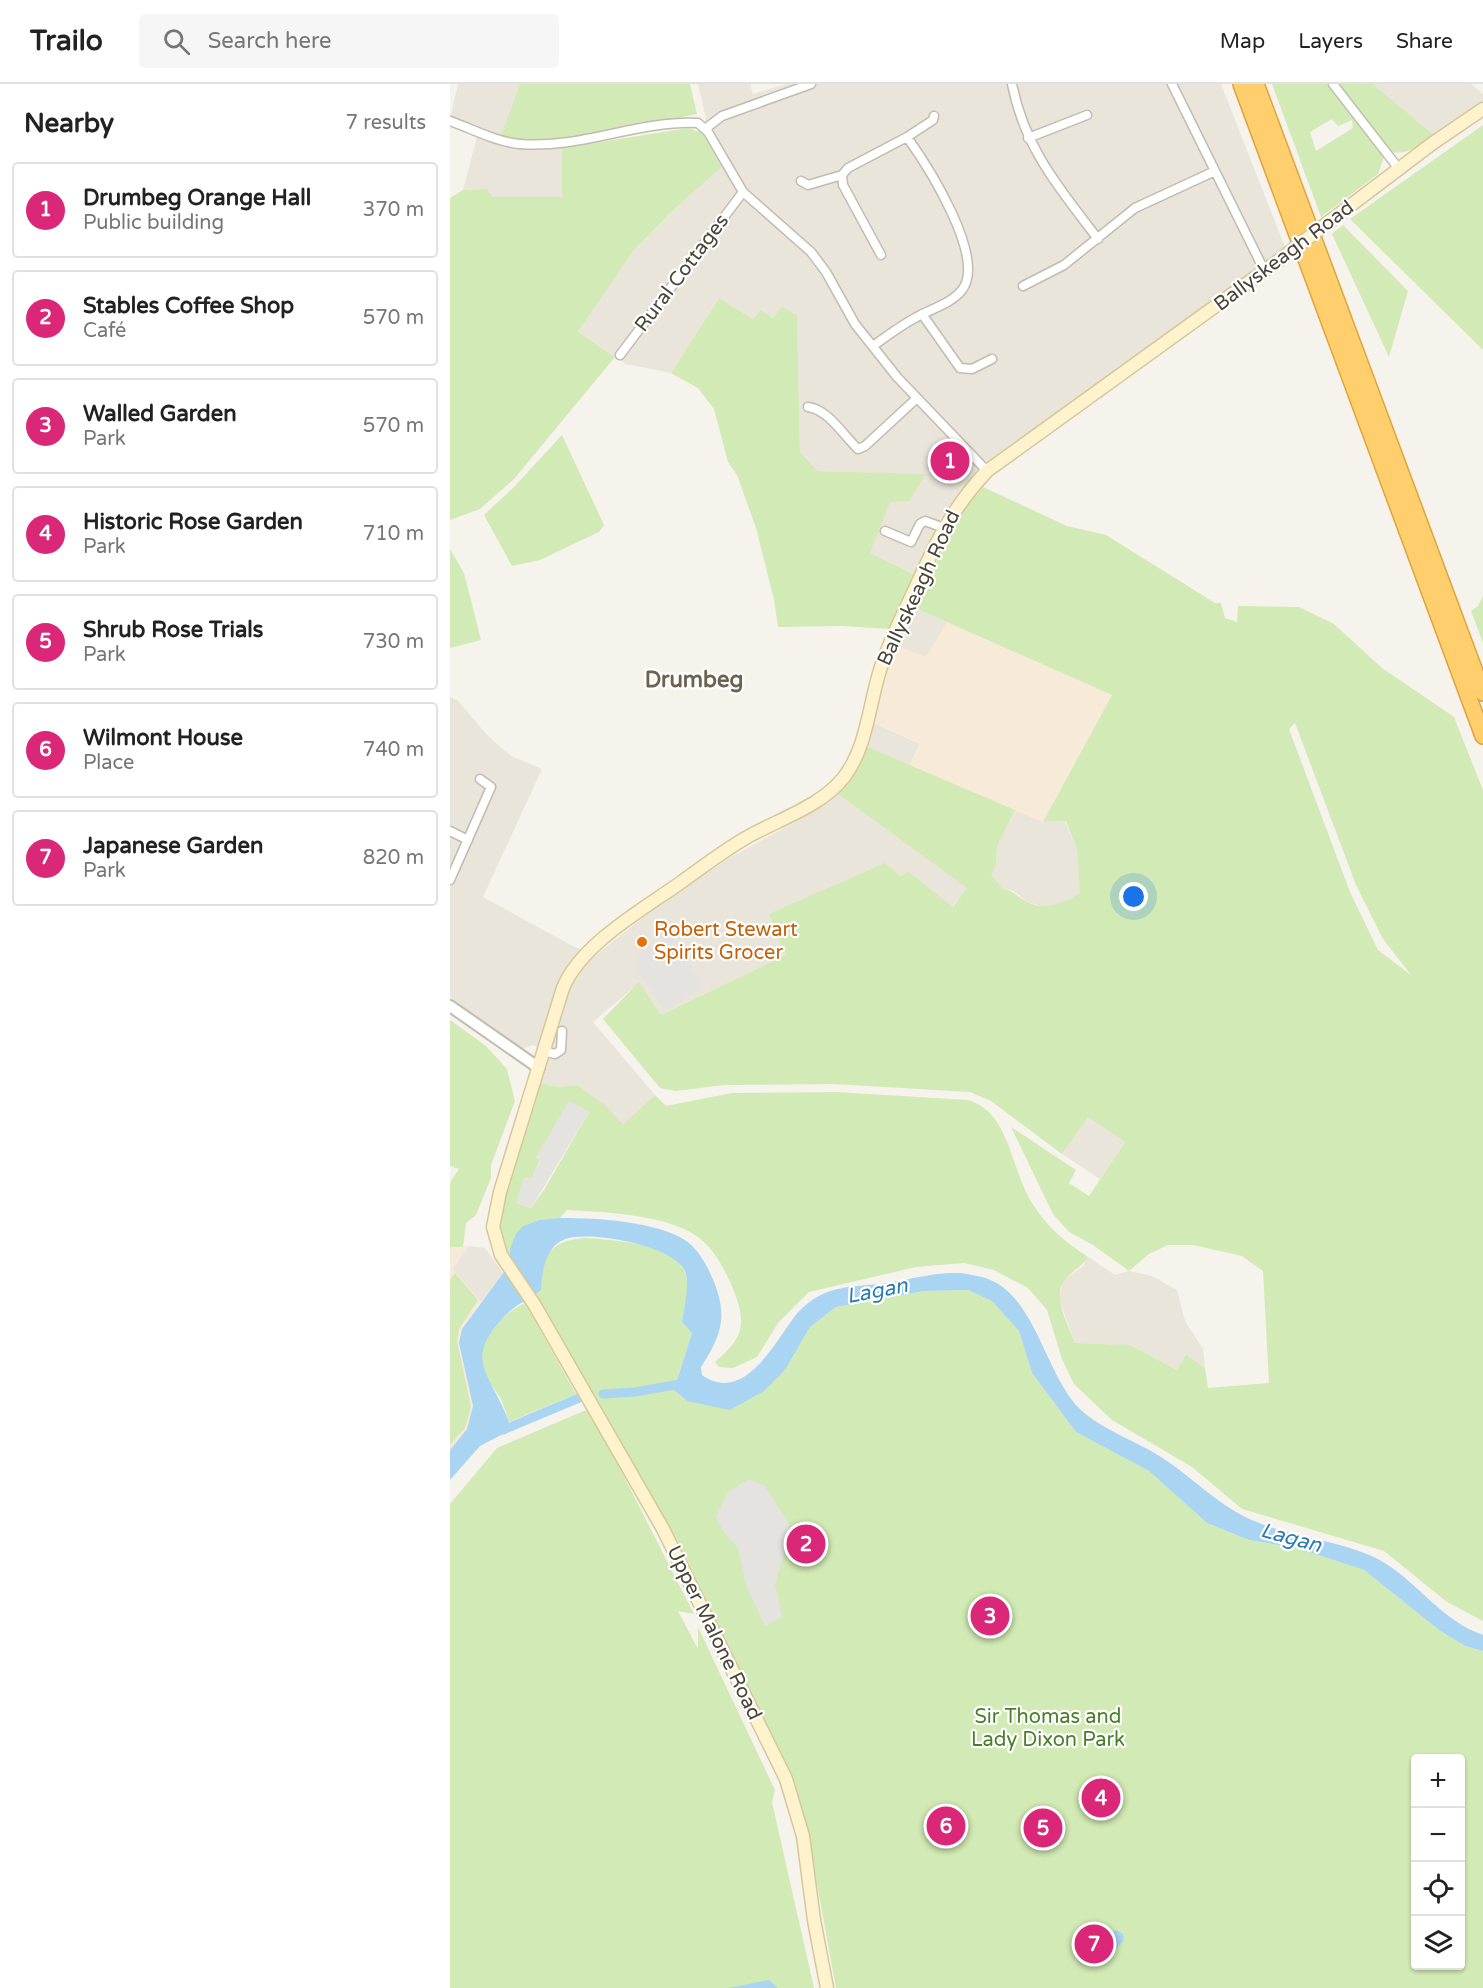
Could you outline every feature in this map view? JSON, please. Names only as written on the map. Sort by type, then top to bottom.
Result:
[{"type":"highway","points":[[1241,84],[1483,736]]},
{"type":"highway","points":[[1256,84],[1483,693]]},
{"type":"main road","name":"Ballyskeagh Road","points":[[539,1068],[567,977],[591,949],[743,839],[830,791],[844,777],[864,732],[884,658],[944,528],[963,496],[987,471],[1265,272],[1399,169],[1483,109]]},
{"type":"main road","name":"Upper Malone Road","points":[[539,1068],[495,1211],[494,1236],[501,1254],[534,1304],[663,1529],[786,1779],[803,1836],[814,1920],[827,1988]]},
{"type":"street","points":[[705,129],[722,116],[811,84]]},
{"type":"street","points":[[1012,84],[1028,138],[1035,153],[1098,239]]},
{"type":"street","points":[[1172,84],[1265,272]]},
{"type":"street","points":[[1333,84],[1399,169]]},
{"type":"street","points":[[1028,138],[1087,115]]},
{"type":"street","points":[[801,181],[808,185],[842,175],[848,168],[933,120],[934,116]]},
{"type":"street","points":[[450,122],[518,144],[579,141],[678,122],[699,123],[705,129],[743,192],[811,252],[826,272],[855,324],[917,398],[987,471]]},
{"type":"street","points":[[873,346],[961,291],[969,278],[969,263],[940,189],[906,137]]},
{"type":"street","points":[[1023,286],[1064,265],[1135,208],[1215,171]]},
{"type":"street","points":[[842,175],[843,185],[881,255]]},
{"type":"street","name":"Rural Cottages","points":[[620,355],[743,192]]},
{"type":"street","points":[[922,314],[960,368],[972,369],[992,359]]},
{"type":"street","points":[[808,406],[816,408],[827,417],[858,449],[865,446],[917,398]]},
{"type":"street","points":[[885,531],[911,542],[920,524],[925,521],[944,528]]},
{"type":"street","points":[[450,880],[491,787],[480,779]]},
{"type":"street","points":[[450,831],[468,840]]},
{"type":"street","points":[[450,1006],[539,1068]]},
{"type":"street","points":[[543,1051],[555,1054],[561,1050],[562,1031]]},
{"type":"shaded area","points":[[458,84],[520,84],[501,135],[450,119]]},
{"type":"shaded area","points":[[698,84],[750,84],[753,94],[787,84],[1221,84],[1285,247],[975,474],[939,521],[915,575],[869,553],[890,501],[925,474],[818,471],[800,452],[797,315],[753,319],[719,298],[671,373],[626,364],[578,332],[634,250],[672,211],[722,167],[702,133],[706,118]]},
{"type":"shaded area","points":[[1373,84],[1471,84],[1483,94],[1483,101],[1434,135]]},
{"type":"shaded area","points":[[477,137],[504,147],[562,148],[562,197],[493,197],[486,189],[463,190]]},
{"type":"shaded area","points":[[913,607],[947,622],[927,658],[895,645]]},
{"type":"shaded area","points":[[947,622],[1112,695],[1043,822],[909,766],[920,743],[872,722],[883,678],[895,645],[926,657]]},
{"type":"shaded area","points":[[450,697],[458,701],[488,736],[511,756],[542,769],[483,897],[593,957],[659,905],[731,857],[797,821],[838,794],[968,888],[952,907],[909,873],[769,914],[785,955],[661,1015],[639,983],[593,1022],[655,1095],[623,1124],[577,1085],[559,1087],[538,1083],[546,1051],[533,1045],[519,1050],[450,997]]},
{"type":"shaded area","points":[[872,722],[920,744],[909,766],[865,746]]},
{"type":"shaded area","points":[[1015,810],[1043,822],[1065,821],[1077,849],[1081,893],[1069,901],[1045,907],[1027,902],[1014,891],[1003,889],[990,875],[996,865],[997,847]]},
{"type":"shaded area","points":[[669,932],[704,987],[665,1011],[638,970],[640,963],[636,957],[651,947],[654,951],[664,945],[660,938]]},
{"type":"shaded area","points":[[569,1101],[589,1112],[531,1208],[516,1203],[524,1178],[531,1179],[540,1161],[536,1157]]},
{"type":"shaded area","points":[[1088,1116],[1125,1142],[1100,1179],[1062,1154]]},
{"type":"shaded area","points":[[469,1246],[485,1248],[504,1274],[481,1302],[452,1269]]},
{"type":"shaded area","points":[[469,1246],[452,1269],[481,1302],[462,1328],[459,1343],[473,1406],[467,1429],[450,1450],[450,1247]]},
{"type":"shaded area","points":[[1088,1257],[1115,1275],[1129,1271],[1152,1276],[1177,1290],[1185,1321],[1203,1349],[1205,1368],[1186,1354],[1177,1370],[1130,1345],[1075,1343],[1059,1299],[1063,1281],[1083,1266]]},
{"type":"shaded area","points":[[749,1479],[765,1486],[790,1526],[788,1541],[775,1584],[782,1617],[765,1626],[746,1585],[738,1548],[723,1531],[716,1517],[728,1492]]},
{"type":"green space","points":[[520,84],[690,84],[697,114],[570,138],[520,139],[501,135]]},
{"type":"green space","points":[[1272,84],[1329,84],[1384,157],[1378,174],[1321,217]],"holes":[[[1332,119],[1338,126],[1352,120],[1353,128],[1316,151],[1310,132]]]},
{"type":"green space","points":[[1338,84],[1373,84],[1434,135],[1409,151],[1392,152]]},
{"type":"green space","points":[[1483,125],[1483,350],[1350,219]]},
{"type":"green space","points":[[689,128],[702,133],[722,167],[672,211],[634,250],[578,332],[615,357],[514,479],[480,509],[450,520],[450,198],[463,190],[487,189],[493,197],[562,197],[562,148]]},
{"type":"green space","points":[[1343,225],[1408,291],[1389,357],[1332,234]]},
{"type":"green space","points":[[719,298],[753,319],[761,310],[773,318],[782,307],[797,315],[800,452],[818,471],[926,474],[909,501],[890,502],[870,553],[915,575],[890,629],[843,626],[778,627],[774,600],[756,528],[737,475],[728,462],[714,409],[698,388],[671,373]]},
{"type":"green space","points":[[562,435],[604,525],[599,532],[540,560],[512,566],[484,515],[514,487]]},
{"type":"green space","points":[[983,487],[1067,526],[1106,535],[1215,603],[1221,603],[1225,618],[1237,622],[1238,606],[1299,607],[1334,624],[1382,668],[1454,717],[1483,790],[1483,1621],[1447,1602],[1384,1551],[1242,1509],[1192,1467],[1112,1420],[1074,1384],[1062,1359],[1047,1310],[1028,1288],[994,1270],[964,1263],[916,1267],[809,1292],[778,1323],[757,1357],[733,1368],[719,1367],[715,1362],[736,1340],[741,1325],[739,1306],[718,1259],[698,1237],[690,1232],[662,1221],[646,1218],[567,1210],[560,1218],[548,1219],[523,1229],[514,1243],[510,1264],[495,1226],[518,1141],[523,1139],[537,1098],[538,1083],[559,1087],[577,1085],[605,1105],[623,1124],[655,1095],[666,1106],[732,1093],[836,1092],[968,1100],[982,1107],[1001,1129],[1025,1190],[1038,1212],[1057,1233],[1088,1257],[1061,1287],[1062,1311],[1075,1343],[1130,1345],[1177,1370],[1186,1354],[1205,1368],[1208,1388],[1269,1383],[1263,1271],[1242,1256],[1193,1245],[1168,1245],[1149,1254],[1129,1271],[1093,1245],[1069,1232],[1053,1214],[1011,1127],[1076,1170],[1069,1183],[1089,1196],[1125,1142],[1088,1117],[1062,1154],[991,1101],[970,1092],[833,1084],[724,1085],[676,1091],[660,1088],[603,1019],[639,982],[661,1015],[785,955],[769,914],[885,863],[900,876],[909,872],[953,907],[967,888],[838,794],[857,767],[865,746],[1015,810],[997,847],[996,865],[991,875],[1003,889],[1040,906],[1061,903],[1080,893],[1077,849],[1066,821],[1043,822],[1112,695],[913,607],[963,510]],"holes":[[[1295,723],[1356,885],[1383,939],[1411,975],[1378,950],[1350,892],[1289,729]],[[589,1112],[544,1190],[531,1208],[517,1203],[525,1178],[531,1179],[540,1160],[536,1157]]]},
{"type":"green space","points":[[450,549],[464,573],[481,640],[450,648]]},
{"type":"green space","points":[[1483,596],[1483,643],[1471,611],[1478,606]]},
{"type":"green space","points":[[450,1020],[486,1046],[507,1069],[515,1101],[491,1165],[491,1178],[476,1215],[466,1223],[463,1247],[450,1247],[450,1182],[459,1169],[450,1166]]},
{"type":"green space","name":"Sir Thomas and Lady Dixon Park","points":[[586,1238],[640,1245],[667,1254],[684,1270],[687,1289],[682,1322],[692,1333],[674,1390],[687,1401],[785,1370],[810,1327],[836,1307],[924,1291],[968,1290],[992,1301],[1019,1331],[1032,1373],[1076,1432],[1149,1471],[1207,1523],[1249,1540],[1297,1548],[1364,1570],[1439,1630],[1465,1646],[1483,1651],[1483,1988],[836,1988],[808,1835],[790,1777],[582,1387],[537,1295],[545,1260],[553,1249],[564,1242]]},
{"type":"green space","points":[[455,1273],[478,1300],[459,1329],[457,1341],[471,1407],[465,1428],[450,1445],[450,1279]]},
{"type":"green space","points":[[525,1303],[576,1394],[509,1422],[501,1399],[484,1373],[481,1355],[488,1336],[501,1319]]},
{"type":"green space","points":[[586,1410],[610,1449],[694,1614],[678,1611],[698,1649],[698,1627],[775,1790],[772,1802],[814,1988],[450,1988],[450,1504],[497,1448]]},
{"type":"water","name":"Lagan","points":[[560,1218],[609,1220],[645,1225],[677,1236],[693,1247],[710,1272],[721,1306],[718,1336],[701,1367],[702,1375],[717,1382],[731,1382],[745,1376],[768,1354],[800,1310],[828,1292],[950,1273],[965,1273],[982,1277],[1000,1285],[1015,1299],[1027,1316],[1068,1395],[1090,1418],[1157,1454],[1220,1501],[1254,1521],[1345,1546],[1389,1565],[1453,1619],[1483,1635],[1483,1651],[1465,1646],[1439,1630],[1364,1570],[1297,1548],[1249,1540],[1207,1523],[1149,1471],[1076,1432],[1032,1373],[1019,1331],[992,1301],[968,1290],[924,1291],[836,1307],[810,1327],[785,1370],[764,1391],[730,1410],[687,1401],[674,1390],[692,1333],[682,1322],[687,1283],[685,1271],[678,1262],[666,1254],[631,1242],[593,1237],[565,1239],[558,1243],[549,1254],[542,1276],[541,1290],[510,1311],[486,1342],[483,1354],[484,1366],[509,1422],[503,1434],[480,1446],[450,1480],[450,1450],[467,1429],[473,1406],[459,1343],[462,1329],[510,1264],[510,1249],[516,1234],[523,1226],[540,1220]]},
{"type":"water","points":[[1116,1930],[1123,1934],[1124,1941],[1114,1950],[1105,1947],[1093,1954],[1079,1946],[1080,1942],[1088,1939],[1098,1946],[1104,1943],[1106,1936]]},
{"type":"water","points":[[769,1980],[778,1988],[728,1988]]},
{"type":"waterway","points":[[603,1394],[635,1392],[686,1383]]},
{"type":"waterway","points":[[495,1431],[503,1430],[579,1398]]},
{"type":"place","name":"Drumbeg Orange Hall","points":[[950,461]]},
{"type":"place","name":"Robert Stewart Spirits Grocer","points":[[642,942]]},
{"type":"place","name":"Stables Coffee Shop","points":[[806,1544]]},
{"type":"place","name":"Walled Garden","points":[[990,1616]]},
{"type":"place","name":"Historic Rose Garden","points":[[1101,1798]]},
{"type":"place","name":"Wilmont House","points":[[946,1826]]},
{"type":"place","name":"Shrub Rose Trials","points":[[1043,1828]]},
{"type":"place","name":"Japanese Garden","points":[[1094,1944]]},
{"type":"district","name":"Drumbeg","points":[[694,680]]}]
